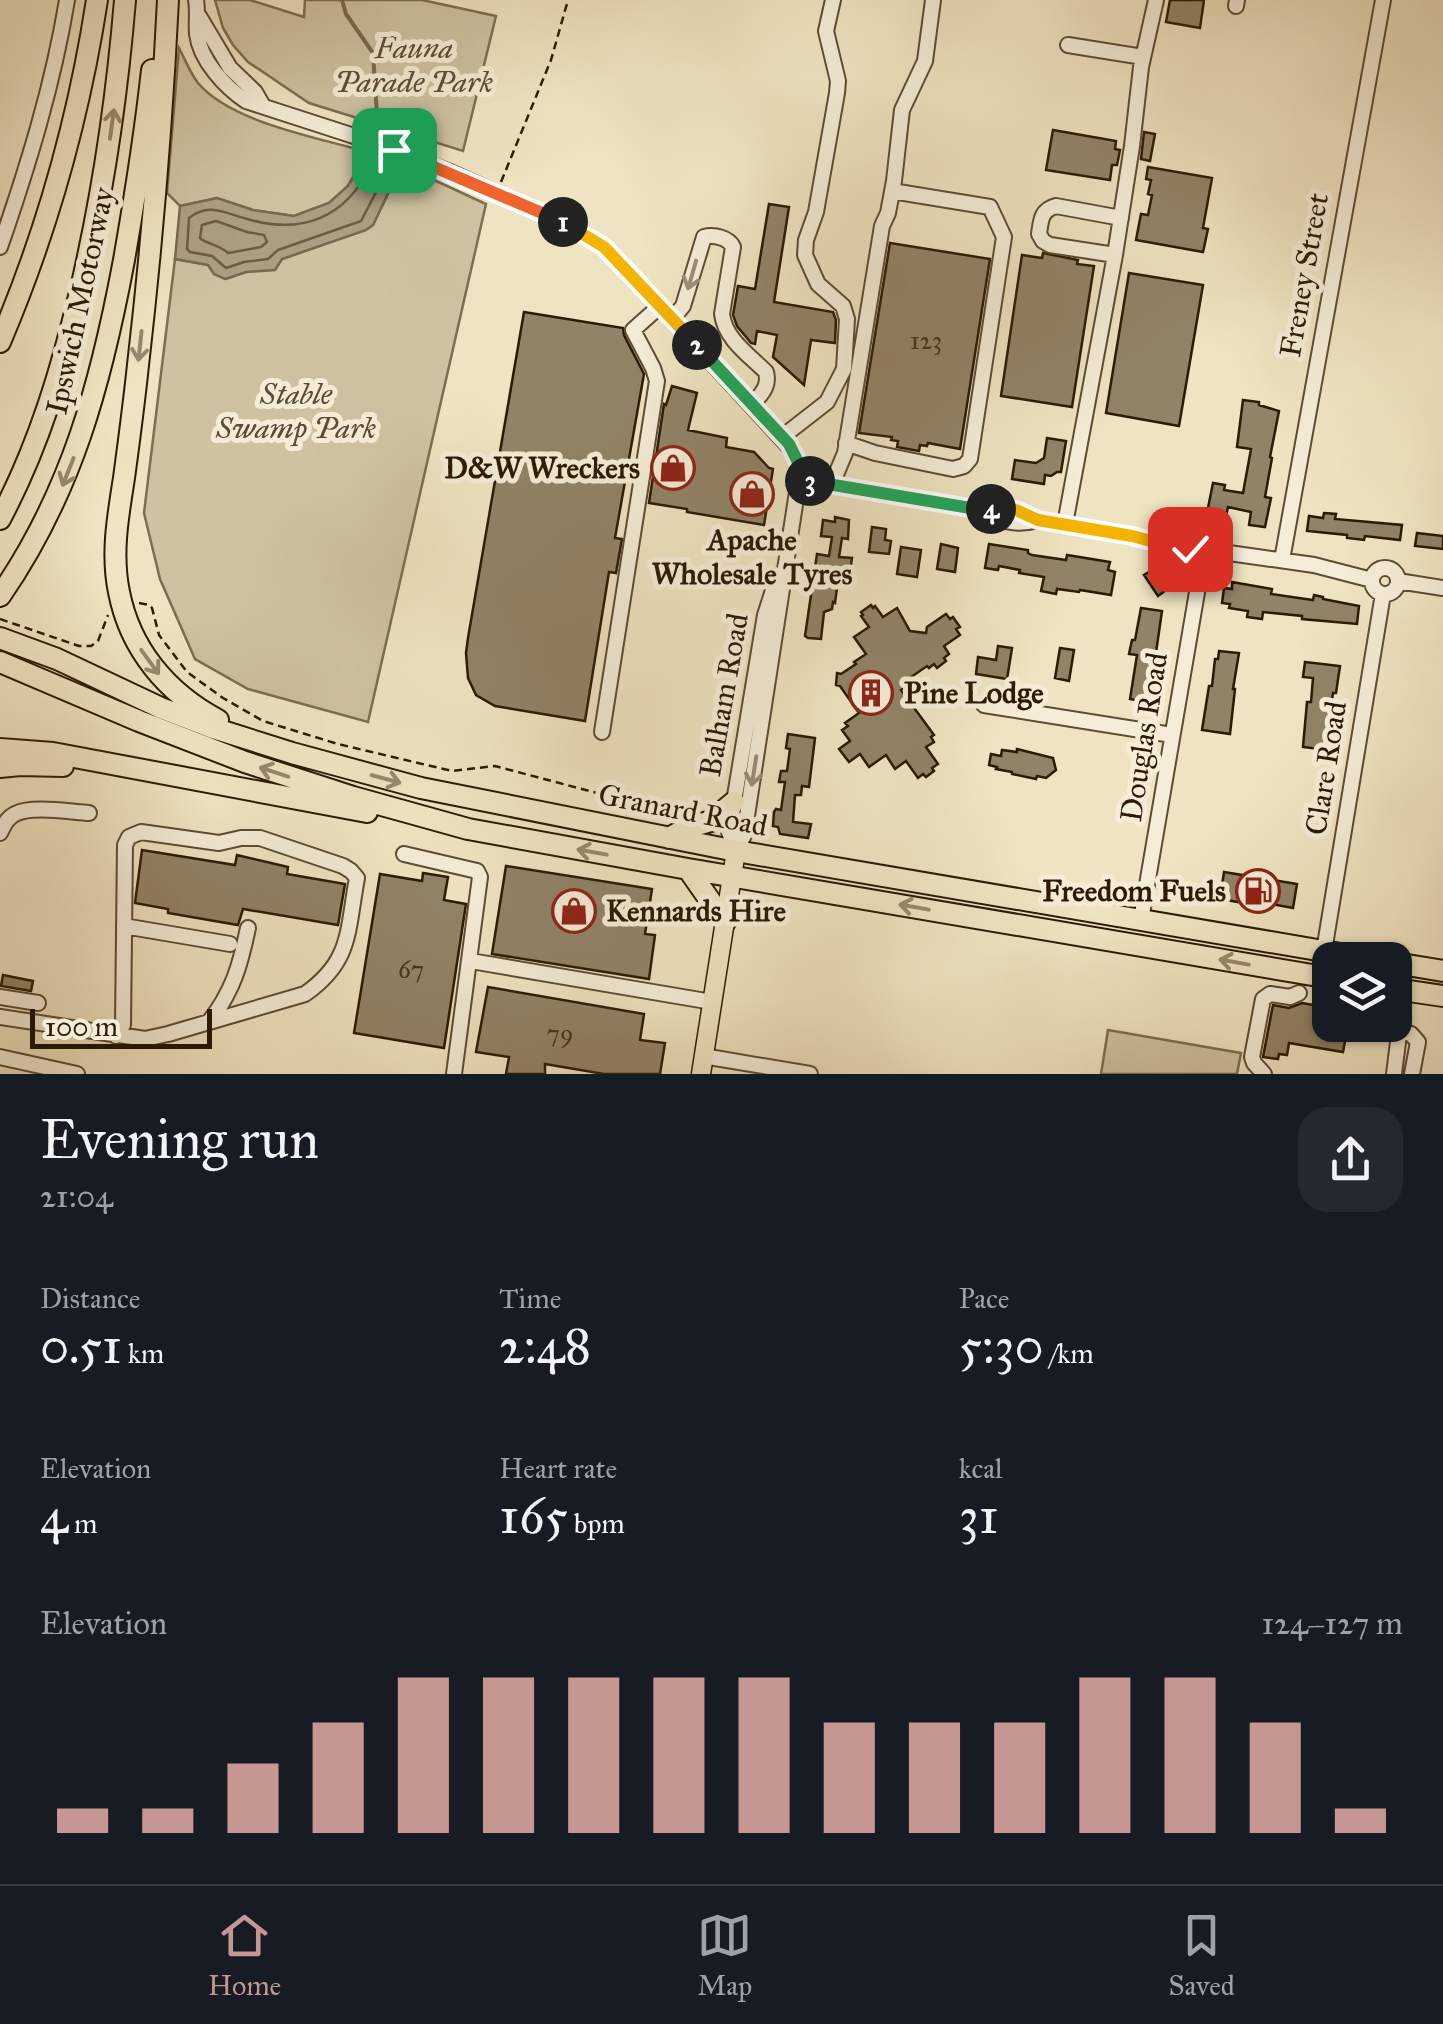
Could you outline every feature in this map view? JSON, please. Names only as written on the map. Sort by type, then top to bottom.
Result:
[{"type":"highway","points":[[0,342],[30,264],[60,167],[97,0]]},
{"type":"highway","name":"Ipswich Motorway","points":[[0,519],[43,424],[76,308],[106,162],[125,0]]},
{"type":"highway","name":"Ipswich Motorway","points":[[0,596],[57,498],[98,383],[140,160],[158,0]]},
{"type":"highway","points":[[168,0],[150,249],[115,548],[118,591],[136,642],[170,686],[205,712],[292,753]]},
{"type":"highway","name":"Granard Road","points":[[0,638],[213,728],[383,779],[470,800],[736,851],[1312,949]]},
{"type":"highway","name":"Granard Road","points":[[0,662],[139,722],[245,762],[468,829],[1312,975]]},
{"type":"highway","points":[[0,749],[53,752],[293,799]]},
{"type":"highway","points":[[0,767],[71,766],[468,829]]},
{"type":"highway","points":[[669,838],[710,821],[734,802]]},
{"type":"highway","points":[[688,870],[726,922]]},
{"type":"highway","points":[[1412,966],[1443,972]]},
{"type":"highway","points":[[1412,991],[1439,997]]},
{"type":"main road","name":"Balham Road","points":[[702,1065],[736,851]]},
{"type":"street","points":[[0,247],[42,115],[67,0]]},
{"type":"street","points":[[782,438],[827,402],[844,368],[847,319],[843,306],[818,284],[804,255],[816,212],[837,93],[838,81],[826,31],[833,0]]},
{"type":"street","points":[[832,484],[845,453],[882,226],[892,191],[902,110],[925,61],[933,0]]},
{"type":"street","points":[[1065,524],[1114,255],[1143,56],[1156,0]]},
{"type":"street","name":"Freney Street","points":[[1282,560],[1382,0]]},
{"type":"street","points":[[197,7],[230,68],[262,104],[394,150],[563,222],[604,247],[782,438],[797,458],[799,479],[982,510],[1002,522],[1038,520],[1190,549]]},
{"type":"street","points":[[1068,44],[1143,56]]},
{"type":"street","points":[[846,443],[953,469],[970,459],[1004,237],[990,207],[892,191]]},
{"type":"street","points":[[1114,255],[1042,241],[1042,215],[1046,208],[1056,206],[1120,218]]},
{"type":"street","points":[[672,319],[683,306],[704,237],[725,239],[733,247],[722,314],[724,324],[731,338],[766,372],[768,384],[752,405]]},
{"type":"street","points":[[602,732],[657,381],[633,330],[660,306]]},
{"type":"street","name":"Balham Road","points":[[736,851],[744,835],[799,479]]},
{"type":"street","points":[[1206,538],[1215,551],[1209,561],[1202,563],[1194,560],[1190,549],[1194,542],[1206,538]]},
{"type":"street","name":"Balham Road","points":[[736,851],[729,832],[764,616],[788,551]]},
{"type":"street","points":[[1215,551],[1314,565],[1372,580]]},
{"type":"street","name":"Douglas Road","points":[[1142,920],[1202,563]]},
{"type":"street","points":[[1384,568],[1392,570],[1398,582],[1392,593],[1383,594],[1376,591],[1372,580],[1384,568]]},
{"type":"street","points":[[1398,582],[1443,588]]},
{"type":"street","name":"Clare Road","points":[[1325,942],[1383,594]]},
{"type":"street","points":[[984,705],[1172,735]]},
{"type":"street","points":[[0,833],[18,812],[89,812]]},
{"type":"street","points":[[0,1018],[116,1036],[145,1039],[305,994],[323,981],[344,951],[358,878],[343,866],[260,838],[219,843],[141,832],[129,837],[125,845],[123,1025],[116,1036]]},
{"type":"street","points":[[404,854],[477,871],[481,883],[454,1074]]},
{"type":"street","points":[[124,926],[230,944]]},
{"type":"street","points":[[208,1022],[238,974],[248,928]]},
{"type":"street","points":[[471,961],[712,1002]]},
{"type":"street","points":[[1264,1074],[1252,1056],[1263,999],[1270,994],[1290,997],[1299,993]]},
{"type":"street","points":[[0,997],[38,1003]]},
{"type":"street","points":[[1412,1034],[1426,1042],[1422,1074]]},
{"type":"street","points":[[1412,1035],[1418,1042],[1412,1074]]},
{"type":"street","points":[[1394,1074],[1399,1042]]},
{"type":"street","points":[[0,1057],[77,1074]]},
{"type":"street","points":[[702,1065],[810,1074]]},
{"type":"path","points":[[496,193],[551,60],[568,0]]},
{"type":"path","points":[[130,606],[144,604],[152,608],[158,634],[186,672],[263,720],[338,744],[452,772],[494,766],[669,812],[704,812],[710,821]]},
{"type":"path","points":[[0,619],[85,647],[98,642],[110,613]]},
{"type":"green space","name":"Fauna Parade Park","points":[[215,0],[250,0],[304,17],[305,0],[422,0],[496,16],[463,151],[309,103],[248,62],[223,28]]},
{"type":"green space","points":[[179,48],[198,83],[231,108],[275,126],[364,151],[348,186],[329,203],[294,216],[253,210],[217,198],[180,206],[167,193]]},
{"type":"green space","name":"Stable Swamp Park","points":[[393,161],[486,204],[368,722],[248,689],[195,659],[160,579],[144,513],[175,259],[208,265],[214,274],[226,279],[269,269],[282,259],[366,230],[373,225],[394,181]]},
{"type":"green space","points":[[1108,1030],[1241,1053],[1237,1074],[1101,1074]]},
{"type":"water","points":[[364,151],[393,161],[394,181],[373,225],[366,230],[282,259],[275,270],[246,272],[225,279],[214,274],[208,265],[175,259],[180,206],[217,198],[253,210],[294,216],[329,203],[348,186]]},
{"type":"building","points":[[1170,0],[1204,0],[1200,28],[1166,22]]},
{"type":"building","points":[[1053,130],[1116,141],[1115,149],[1120,150],[1110,180],[1046,170]]},
{"type":"building","points":[[1144,132],[1155,134],[1150,161],[1141,159]]},
{"type":"building","points":[[1148,167],[1212,178],[1203,252],[1136,240],[1141,214],[1148,215],[1152,195],[1148,194]]},
{"type":"building","points":[[769,204],[789,207],[774,302],[833,312],[836,320],[835,343],[811,340],[804,385],[773,357],[777,335],[757,331],[755,344],[751,343],[733,315],[738,286],[755,289]]},
{"type":"building","points":[[890,243],[990,259],[960,449],[928,443],[920,445],[919,451],[897,447],[898,441],[891,440],[892,437],[859,433]]},
{"type":"building","points":[[1043,253],[1094,266],[1072,407],[1001,396],[1022,255],[1042,258]]},
{"type":"building","points":[[1129,273],[1203,285],[1179,426],[1106,413]]},
{"type":"building","points":[[524,312],[623,328],[644,374],[615,538],[622,539],[616,573],[609,572],[585,721],[495,706],[476,695],[468,678],[468,638]]},
{"type":"building","points":[[672,386],[697,393],[688,430],[727,438],[726,447],[754,452],[773,469],[764,525],[649,503],[664,404]]},
{"type":"building","points":[[1243,400],[1279,411],[1265,497],[1271,498],[1265,527],[1249,525],[1251,512],[1228,507],[1226,516],[1207,513],[1213,483],[1225,485],[1224,490],[1243,493],[1251,449],[1237,447]]},
{"type":"building","points":[[1047,438],[1066,441],[1061,472],[1045,475],[1044,484],[1012,479],[1015,460],[1036,463],[1044,458]]},
{"type":"building","points":[[1324,513],[1336,514],[1335,519],[1402,525],[1400,540],[1365,536],[1364,540],[1307,531],[1309,516],[1323,518]]},
{"type":"building","points":[[835,517],[849,520],[848,539],[842,538],[839,557],[852,558],[853,582],[838,580],[835,603],[824,612],[821,639],[808,638],[805,636],[817,554],[829,556],[832,537],[821,536],[823,520],[835,522]]},
{"type":"building","points":[[872,527],[886,529],[885,540],[891,541],[889,554],[869,552]]},
{"type":"building","points":[[1417,533],[1443,536],[1443,549],[1415,546]]},
{"type":"building","points":[[941,544],[958,548],[955,572],[937,569]]},
{"type":"building","points":[[989,544],[1028,550],[1032,555],[1066,560],[1067,555],[1110,562],[1108,570],[1115,572],[1111,595],[1080,590],[1057,589],[1056,594],[1041,591],[1044,577],[999,566],[998,570],[985,568]]},
{"type":"building","points":[[901,547],[921,550],[917,577],[897,574]]},
{"type":"building","points":[[1156,568],[1169,588],[1158,596],[1144,575]]},
{"type":"building","points":[[1232,582],[1272,589],[1271,594],[1313,600],[1314,595],[1359,606],[1357,624],[1263,612],[1262,619],[1247,617],[1248,611],[1222,603],[1224,588],[1232,589]]},
{"type":"building","name":"Pine Lodge","points":[[871,605],[883,617],[897,608],[910,631],[926,633],[927,627],[946,614],[960,627],[956,629],[960,635],[944,646],[949,654],[944,658],[946,661],[937,668],[934,664],[927,666],[904,682],[907,686],[901,690],[934,735],[934,742],[926,747],[938,764],[926,777],[923,774],[918,778],[906,761],[895,769],[886,755],[869,767],[860,754],[849,762],[839,749],[850,741],[842,730],[848,726],[845,723],[859,713],[836,685],[837,673],[841,674],[866,654],[854,637],[869,627],[861,612]]},
{"type":"building","points":[[1141,608],[1162,611],[1150,694],[1147,693],[1145,702],[1130,699],[1137,655],[1129,654]]},
{"type":"building","points":[[998,646],[1012,648],[1007,679],[976,674],[978,657],[996,660]]},
{"type":"building","points":[[1060,648],[1074,650],[1069,681],[1055,678]]},
{"type":"building","points":[[1219,651],[1239,653],[1230,734],[1202,730]]},
{"type":"building","points":[[1305,662],[1340,666],[1330,713],[1334,714],[1328,750],[1303,747],[1313,678],[1303,677]]},
{"type":"building","points":[[788,734],[815,738],[809,787],[802,786],[801,795],[795,795],[793,822],[811,824],[808,838],[780,834],[778,827],[773,826],[774,812],[781,810],[785,782],[779,782],[781,771],[787,771]]},
{"type":"building","points":[[1017,749],[1053,758],[1056,770],[1046,778],[1036,779],[989,765],[991,754],[1001,756],[1002,750]]},
{"type":"building","points":[[142,850],[235,865],[237,855],[288,867],[287,874],[345,884],[338,925],[243,909],[238,925],[135,903]]},
{"type":"building","name":"Kennards Hire","points":[[506,866],[652,889],[645,934],[655,935],[649,979],[492,954]]},
{"type":"building","name":"Freedom Fuels","points":[[1224,872],[1297,884],[1293,908],[1220,899]]},
{"type":"building","points":[[423,873],[448,877],[444,900],[466,904],[444,1048],[354,1033],[380,874],[422,881]]},
{"type":"building","points":[[3,975],[33,981],[31,991],[1,986]]},
{"type":"building","points":[[488,987],[644,1014],[640,1040],[665,1043],[660,1074],[604,1074],[545,1064],[545,1074],[506,1074],[509,1057],[476,1052]]},
{"type":"building","points":[[1302,1003],[1312,1005],[1312,1042],[1345,1042],[1343,1052],[1289,1043],[1287,1055],[1279,1054],[1278,1059],[1263,1057],[1273,1005],[1289,1008]]},
{"type":"waterway","points":[[342,0],[346,14],[373,53],[378,130]]},
{"type":"place","name":"D&W Wreckers","points":[[673,468]]},
{"type":"place","name":"Apache Wholesale Tyres","points":[[752,494]]},
{"type":"place","name":"Pine Lodge","points":[[871,693]]},
{"type":"place","name":"Freedom Fuels","points":[[1258,891]]},
{"type":"place","name":"Kennards Hire","points":[[574,911]]},
{"type":"route","points":[[394,150],[563,222],[604,247],[789,444],[799,464],[799,479],[982,510],[1016,510],[1038,520],[1190,549]]}]
